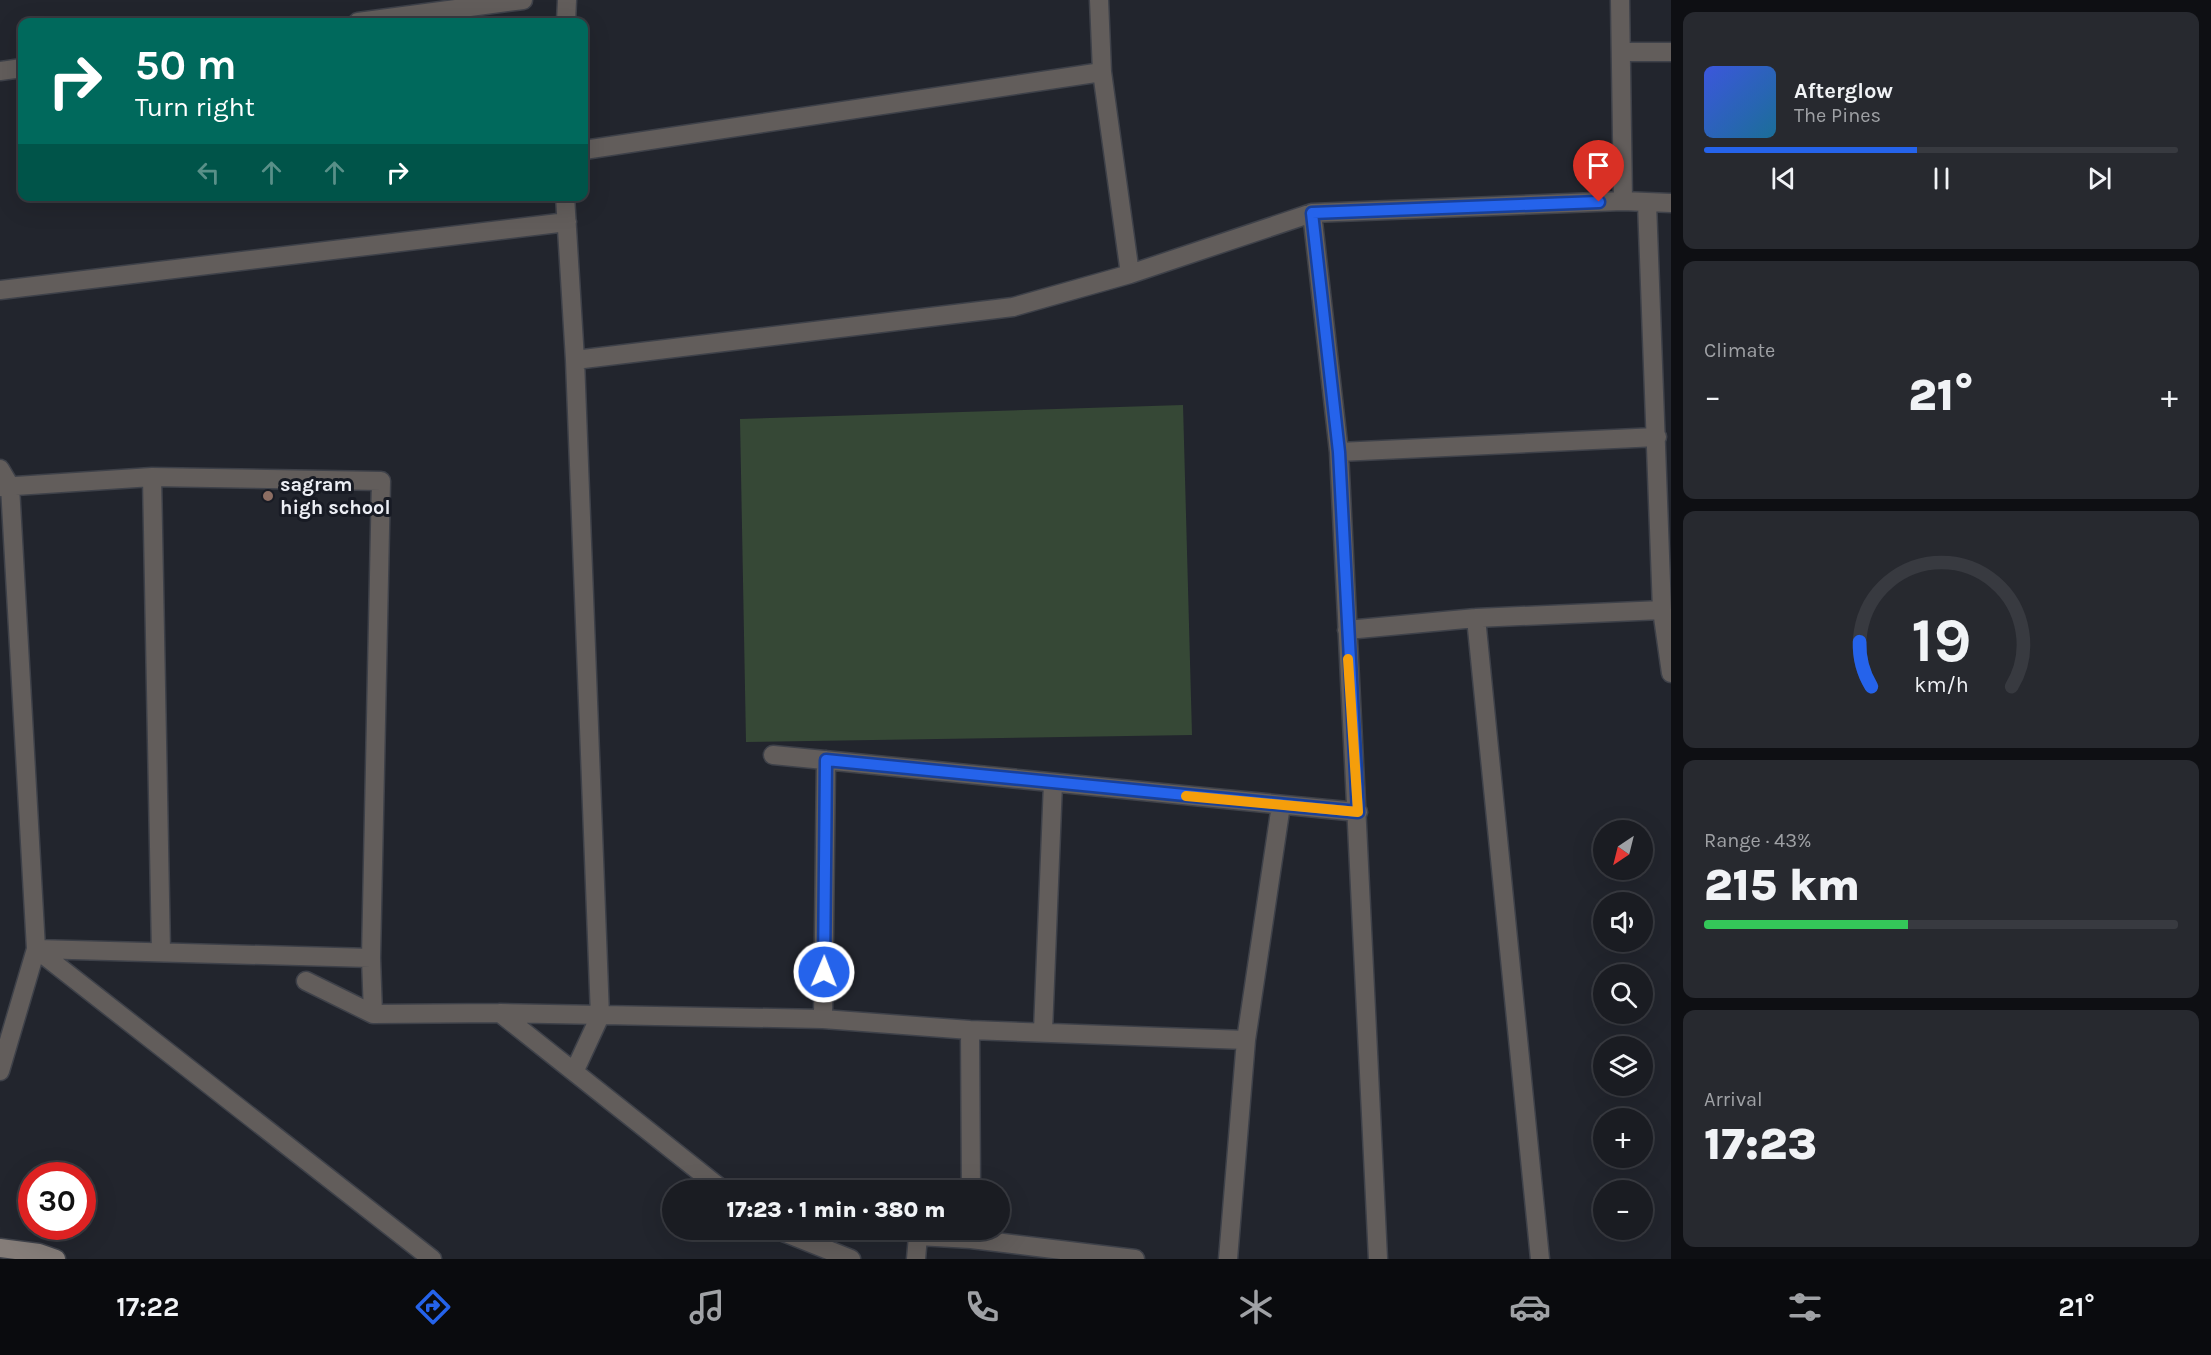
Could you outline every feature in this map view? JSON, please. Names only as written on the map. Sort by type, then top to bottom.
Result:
[{"type":"street","points":[[388,18],[523,0]]},
{"type":"street","points":[[566,18],[567,0]]},
{"type":"street","points":[[1099,0],[1102,72],[1130,274]]},
{"type":"street","points":[[1620,0],[1623,201]]},
{"type":"street","points":[[1621,52],[1671,52]]},
{"type":"street","points":[[0,71],[18,69]]},
{"type":"street","points":[[588,149],[1102,72]]},
{"type":"street","points":[[565,201],[574,360],[600,1016],[575,1071]]},
{"type":"street","points":[[574,360],[1013,307],[1130,274],[1312,213],[1623,201],[1671,203]]},
{"type":"street","points":[[1647,203],[1662,610],[1671,662]]},
{"type":"street","points":[[1312,213],[1339,452],[1378,1259]]},
{"type":"street","points":[[0,290],[567,222]]},
{"type":"street","points":[[1339,452],[1657,437]]},
{"type":"street","points":[[0,469],[12,531],[36,949],[0,1071]]},
{"type":"street","points":[[3,492],[152,477],[381,481],[371,958],[373,1014]]},
{"type":"street","points":[[152,477],[161,952]]},
{"type":"street","points":[[1347,630],[1476,618],[1662,610]]},
{"type":"street","points":[[1476,618],[1540,1259]]},
{"type":"street","points":[[773,755],[1358,812]]},
{"type":"street","points":[[823,1019],[826,760]]},
{"type":"street","points":[[1043,1031],[1053,783]]},
{"type":"street","points":[[1228,1259],[1246,1040],[1281,805]]},
{"type":"street","points":[[36,949],[371,958]]},
{"type":"street","points":[[36,949],[432,1259]]},
{"type":"street","points":[[306,981],[373,1014],[500,1012],[600,1016],[823,1019],[970,1030],[1246,1040]]},
{"type":"street","points":[[500,1012],[710,1180]]},
{"type":"street","points":[[970,1030],[971,1180]]},
{"type":"street","points":[[803,1240],[851,1259]]},
{"type":"street","points":[[916,1259],[918,1240]]},
{"type":"street","points":[[1005,1240],[1135,1259]]},
{"type":"street","points":[[0,1248],[39,1253],[56,1259]]},
{"type":"green space","points":[[1183,405],[1192,735],[746,742],[740,419]]},
{"type":"slow traffic","points":[[1186,796],[1358,812],[1348,659]]},
{"type":"place","name":"sagram high school","points":[[268,496]]},
{"type":"route","points":[[824,972],[826,760],[1358,812],[1339,452],[1312,213],[1599,202]]}]
